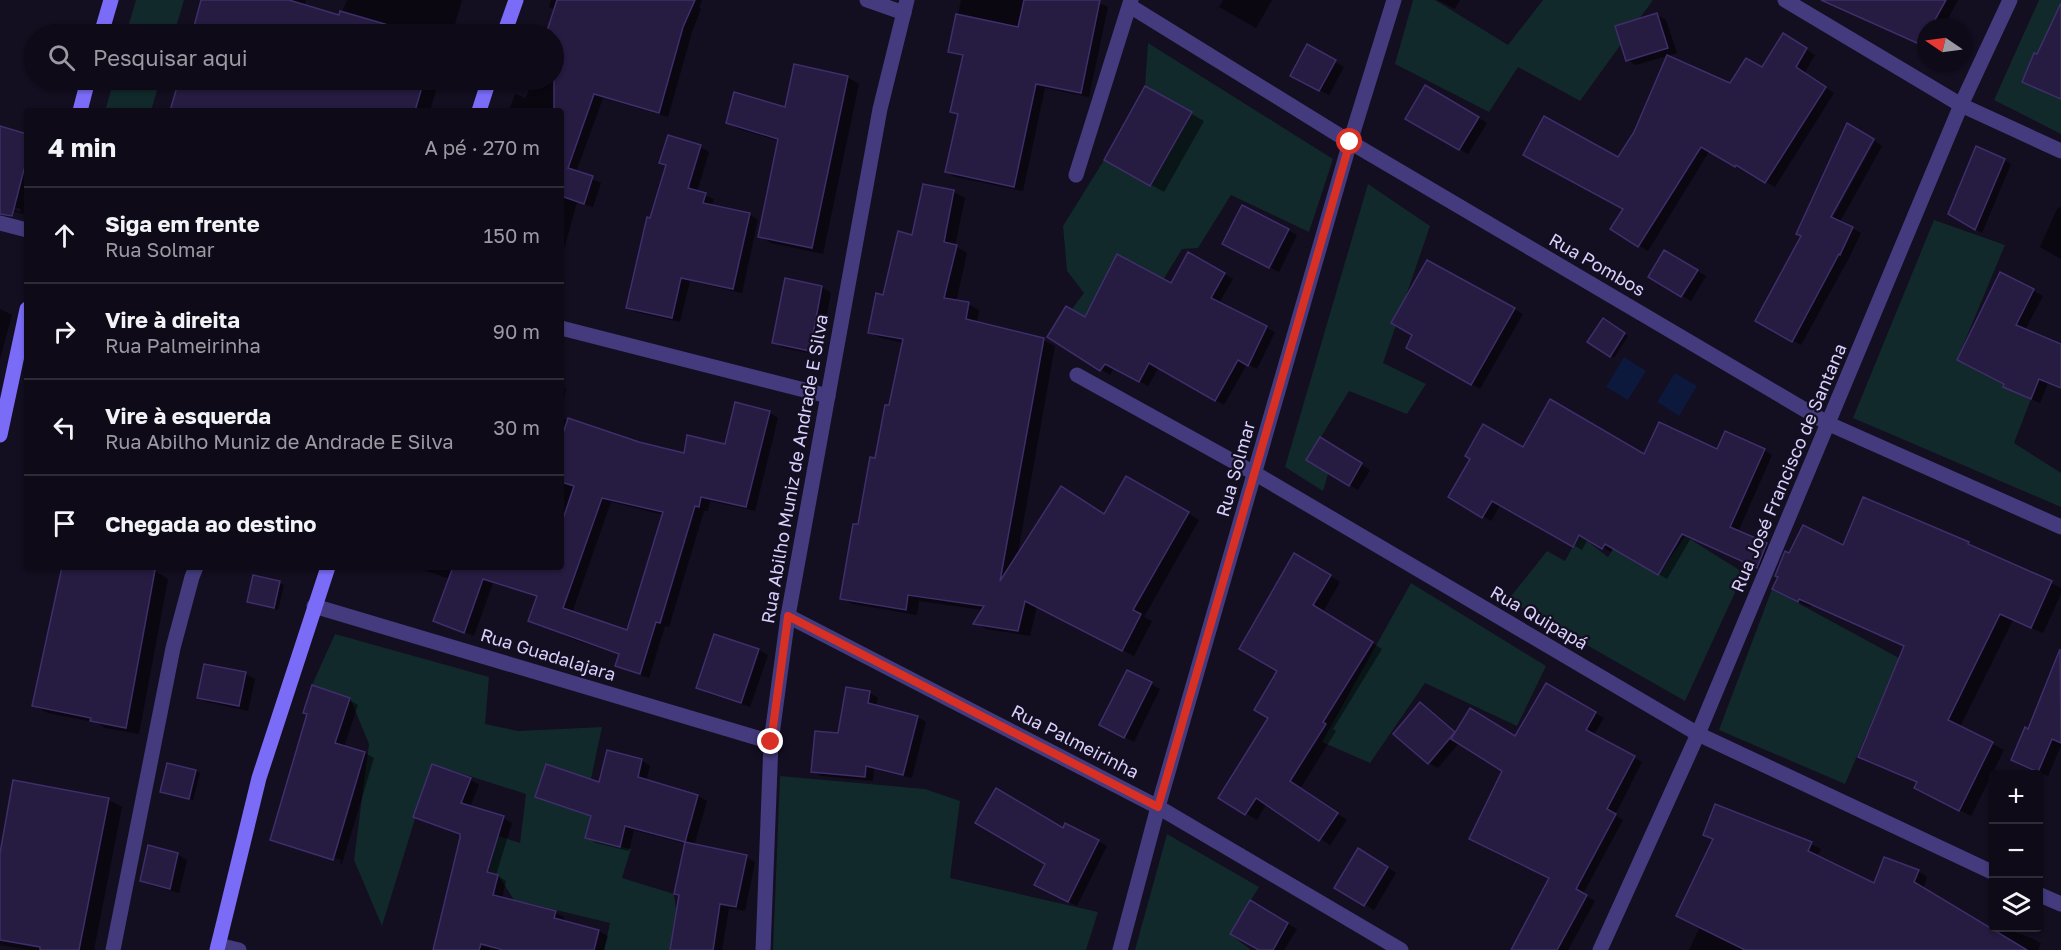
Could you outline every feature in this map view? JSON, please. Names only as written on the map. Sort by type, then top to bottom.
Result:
[{"type":"main road","points":[[104,24],[111,0]]},
{"type":"main road","points":[[508,24],[516,0]]},
{"type":"main road","points":[[81,108],[85,90]]},
{"type":"main road","points":[[480,108],[486,90]]},
{"type":"main road","points":[[0,435],[24,323]]},
{"type":"main road","points":[[218,948],[259,778],[327,570]]},
{"type":"street","points":[[867,0],[906,7]]},
{"type":"street","name":"Rua Solmar","points":[[1120,950],[1158,807],[1350,142],[1394,0]]},
{"type":"street","points":[[1785,0],[1961,105],[2061,151]]},
{"type":"street","name":"Rua José Francisco de Santana","points":[[1600,950],[1698,734],[1961,105],[2010,0]]},
{"type":"street","points":[[1076,175],[1130,3]]},
{"type":"street","name":"Rua Pombos","points":[[1130,3],[1350,142],[1829,424],[2061,527]]},
{"type":"street","name":"Rua Abilho Muniz de Andrade E Silva","points":[[763,950],[771,742],[788,616],[880,109],[906,7]]},
{"type":"street","points":[[0,223],[24,230]]},
{"type":"street","points":[[564,329],[828,396]]},
{"type":"street","name":"Rua Quipapá","points":[[1077,375],[1256,474],[1698,734],[1989,871]]},
{"type":"street","points":[[113,950],[173,648],[195,570]]},
{"type":"street","name":"Rua Guadalajara","points":[[314,606],[771,742]]},
{"type":"street","name":"Rua Palmeirinha","points":[[788,616],[1158,807],[1401,950]]},
{"type":"street","points":[[2043,896],[2061,904]]},
{"type":"street","points":[[218,948],[239,950]]},
{"type":"green space","points":[[136,0],[184,0],[177,24],[129,24]]},
{"type":"green space","points":[[1413,0],[1435,0],[1508,45],[1543,0],[1653,0],[1580,101],[1518,67],[1489,112],[1395,64]]},
{"type":"green space","points":[[2039,0],[2061,0],[2061,134],[1994,100]]},
{"type":"green space","points":[[1148,43],[1333,159],[1309,232],[1231,195],[1198,248],[1182,249],[1125,342],[1072,309],[1084,293],[1067,271],[1063,226],[1104,160],[1151,186],[1192,113],[1145,86]]},
{"type":"green space","points":[[111,90],[157,90],[152,108],[106,108]]},
{"type":"green space","points":[[1368,184],[1430,226],[1383,363],[1426,384],[1407,414],[1349,391],[1307,460],[1328,474],[1323,491],[1285,467]]},
{"type":"green space","points":[[1934,220],[2005,245],[1957,360],[2031,399],[2014,443],[2061,473],[2061,507],[1853,418]]},
{"type":"green space","points":[[1579,535],[1608,557],[1613,549],[1658,575],[1685,536],[1744,573],[1685,701],[1508,600],[1547,551],[1565,561]]},
{"type":"green space","points":[[1411,583],[1546,666],[1517,726],[1425,683],[1370,763],[1322,742]]},
{"type":"green space","points":[[1772,589],[1899,658],[1845,784],[1719,730]]},
{"type":"green space","points":[[335,634],[489,677],[485,724],[518,731],[602,727],[591,779],[546,764],[535,796],[592,813],[585,838],[631,849],[622,878],[674,894],[676,910],[670,950],[604,950],[610,923],[514,900],[498,875],[488,872],[498,836],[520,843],[526,794],[432,764],[382,926],[354,860],[369,744],[350,698],[312,685]]},
{"type":"green space","points":[[780,776],[925,789],[960,801],[950,878],[1098,912],[1086,950],[773,950]]},
{"type":"green space","points":[[1167,834],[1259,887],[1230,934],[1251,950],[1135,950]]},
{"type":"water","points":[[1624,357],[1646,371],[1628,400],[1606,387]]},
{"type":"water","points":[[1675,373],[1697,386],[1679,416],[1657,402]]},
{"type":"building","points":[[201,0],[289,0],[339,15],[340,11],[385,24],[195,24]]},
{"type":"building","points":[[557,0],[695,0],[683,27],[659,113],[594,94],[568,168],[593,176],[584,204],[564,197],[564,108],[554,108],[554,90],[564,90],[564,24],[549,24]]},
{"type":"building","points":[[1024,0],[1100,0],[1081,93],[1036,84],[1014,187],[945,172],[958,114],[950,112],[963,55],[948,52],[956,14],[1018,27]]},
{"type":"building","points":[[1821,0],[1946,0],[1936,18],[1917,18],[1917,43]]},
{"type":"building","points":[[2061,3],[2061,99],[2022,82],[2034,53],[2037,54]]},
{"type":"building","points":[[1657,13],[1668,48],[1626,61],[1615,26]]},
{"type":"building","points":[[1783,33],[1807,48],[1796,67],[1826,87],[1765,183],[1701,147],[1638,247],[1610,229],[1623,209],[1523,155],[1544,116],[1618,157],[1634,132],[1667,55],[1730,83],[1746,58],[1762,67]]},
{"type":"building","points":[[1307,44],[1336,60],[1319,91],[1290,76]]},
{"type":"building","points":[[794,64],[848,76],[812,248],[758,237],[778,139],[726,123],[734,92],[785,107]]},
{"type":"building","points":[[1425,85],[1479,117],[1459,150],[1405,119]]},
{"type":"building","points":[[1145,86],[1192,112],[1150,186],[1104,160]]},
{"type":"building","points":[[176,90],[421,90],[416,108],[171,108]]},
{"type":"building","points":[[1847,123],[1874,139],[1831,217],[1853,227],[1792,342],[1755,321],[1801,236],[1796,234]]},
{"type":"building","points":[[0,126],[24,133],[24,170],[12,216],[0,214]]},
{"type":"building","points":[[668,135],[701,145],[688,188],[706,193],[703,203],[750,213],[733,289],[681,278],[672,318],[626,308],[647,217],[650,218],[666,165],[659,163]]},
{"type":"building","points":[[1976,146],[2005,159],[1975,230],[1948,214]]},
{"type":"building","points":[[923,184],[954,190],[944,242],[957,245],[944,298],[969,302],[966,319],[1044,338],[1000,581],[1061,486],[1104,514],[1126,476],[1189,512],[1133,610],[1141,614],[1122,651],[1025,601],[1018,631],[973,624],[984,606],[908,595],[906,610],[840,599],[853,524],[858,524],[870,457],[875,458],[885,405],[889,405],[903,339],[868,333],[876,293],[883,295],[898,231],[912,235]]},
{"type":"building","points":[[1242,205],[1289,229],[1269,268],[1222,244]]},
{"type":"building","points":[[1664,250],[1698,270],[1681,297],[1648,277]]},
{"type":"building","points":[[1188,252],[1225,273],[1211,298],[1267,326],[1248,366],[1238,360],[1215,401],[1149,363],[1139,382],[1105,364],[1100,371],[1047,337],[1066,306],[1085,317],[1117,254],[1171,283]]},
{"type":"building","points":[[1427,260],[1515,308],[1471,385],[1406,348],[1412,335],[1391,323]]},
{"type":"building","points":[[2000,272],[2034,289],[2016,325],[2061,344],[2061,388],[2039,379],[2031,399],[2003,387],[2004,384],[1957,360]]},
{"type":"building","points":[[785,278],[822,286],[810,351],[772,343]]},
{"type":"building","points":[[1603,318],[1625,333],[1610,357],[1587,342]]},
{"type":"building","points":[[1550,399],[1644,454],[1659,422],[1717,449],[1725,431],[1765,449],[1730,527],[1767,543],[1757,568],[1682,534],[1658,575],[1605,544],[1602,549],[1579,535],[1573,547],[1492,501],[1482,518],[1448,497],[1470,459],[1465,456],[1483,424],[1523,447]]},
{"type":"building","points":[[735,402],[770,411],[746,507],[701,497],[699,507],[695,506],[660,623],[656,622],[640,674],[615,666],[619,654],[528,621],[537,596],[483,579],[464,633],[433,621],[452,570],[564,570],[564,516],[574,486],[564,483],[564,431],[568,418],[639,442],[684,453],[687,435],[725,444]],"holes":[[[602,498],[663,512],[627,630],[563,608]]]},
{"type":"building","points":[[1320,437],[1362,463],[1349,486],[1306,460]]},
{"type":"building","points":[[1863,497],[1969,542],[1968,544],[2052,581],[2031,628],[2000,614],[1948,720],[1993,742],[1959,811],[1914,788],[1917,782],[1858,757],[1904,646],[1772,589],[1785,551],[1789,553],[1803,525],[1843,545]]},
{"type":"building","points":[[1294,553],[1331,575],[1313,605],[1373,642],[1323,722],[1326,724],[1290,781],[1338,813],[1319,841],[1256,798],[1245,815],[1218,798],[1268,718],[1254,710],[1277,671],[1239,649]]},
{"type":"building","points":[[61,570],[155,570],[126,728],[32,706]]},
{"type":"building","points":[[253,575],[280,581],[274,608],[247,602]]},
{"type":"building","points":[[714,634],[759,649],[741,703],[696,688]]},
{"type":"building","points":[[2060,649],[2061,743],[2052,739],[2039,770],[2034,770],[2011,760],[2025,727],[2028,729]]},
{"type":"building","points":[[204,664],[246,672],[239,706],[197,698]]},
{"type":"building","points":[[1127,670],[1152,682],[1124,738],[1099,725]]},
{"type":"building","points":[[1546,683],[1596,712],[1586,730],[1635,756],[1607,809],[1616,814],[1576,889],[1587,895],[1557,950],[1511,950],[1549,878],[1469,839],[1502,771],[1451,739],[1470,708],[1515,736]]},
{"type":"building","points":[[312,685],[350,698],[335,743],[365,752],[333,860],[270,840],[307,714],[303,713]]},
{"type":"building","points":[[846,687],[870,691],[868,703],[918,716],[903,775],[866,766],[865,777],[811,772],[815,731],[838,733]]},
{"type":"building","points":[[1420,702],[1455,732],[1428,764],[1393,734]]},
{"type":"building","points":[[607,750],[642,759],[638,777],[698,795],[685,842],[625,826],[620,847],[585,838],[591,816],[535,797],[546,764],[599,782]]},
{"type":"building","points":[[167,763],[196,770],[189,799],[160,792]]},
{"type":"building","points":[[432,764],[471,778],[461,803],[504,816],[487,872],[498,875],[493,895],[556,911],[554,918],[599,930],[594,950],[503,950],[481,944],[479,950],[433,950],[460,834],[413,817]]},
{"type":"building","points":[[13,780],[109,798],[79,950],[40,950],[40,947],[0,940],[0,853]]},
{"type":"building","points":[[996,788],[1063,828],[1065,823],[1099,840],[1068,902],[1034,885],[1045,864],[975,823]]},
{"type":"building","points":[[1715,804],[1812,842],[1808,851],[1874,883],[1884,857],[1919,870],[1914,882],[1989,927],[1989,932],[1997,932],[2027,950],[1745,950],[1676,916],[1713,839],[1703,835]]},
{"type":"building","points":[[685,842],[747,855],[736,907],[720,904],[713,950],[670,950],[679,895],[674,894]]},
{"type":"building","points":[[148,845],[178,853],[170,889],[140,881]]},
{"type":"building","points":[[1358,848],[1388,867],[1364,906],[1334,888]]},
{"type":"building","points":[[1250,900],[1288,923],[1273,950],[1259,950],[1230,934]]},
{"type":"route","points":[[771,742],[788,616],[1158,807],[1350,142]]}]
